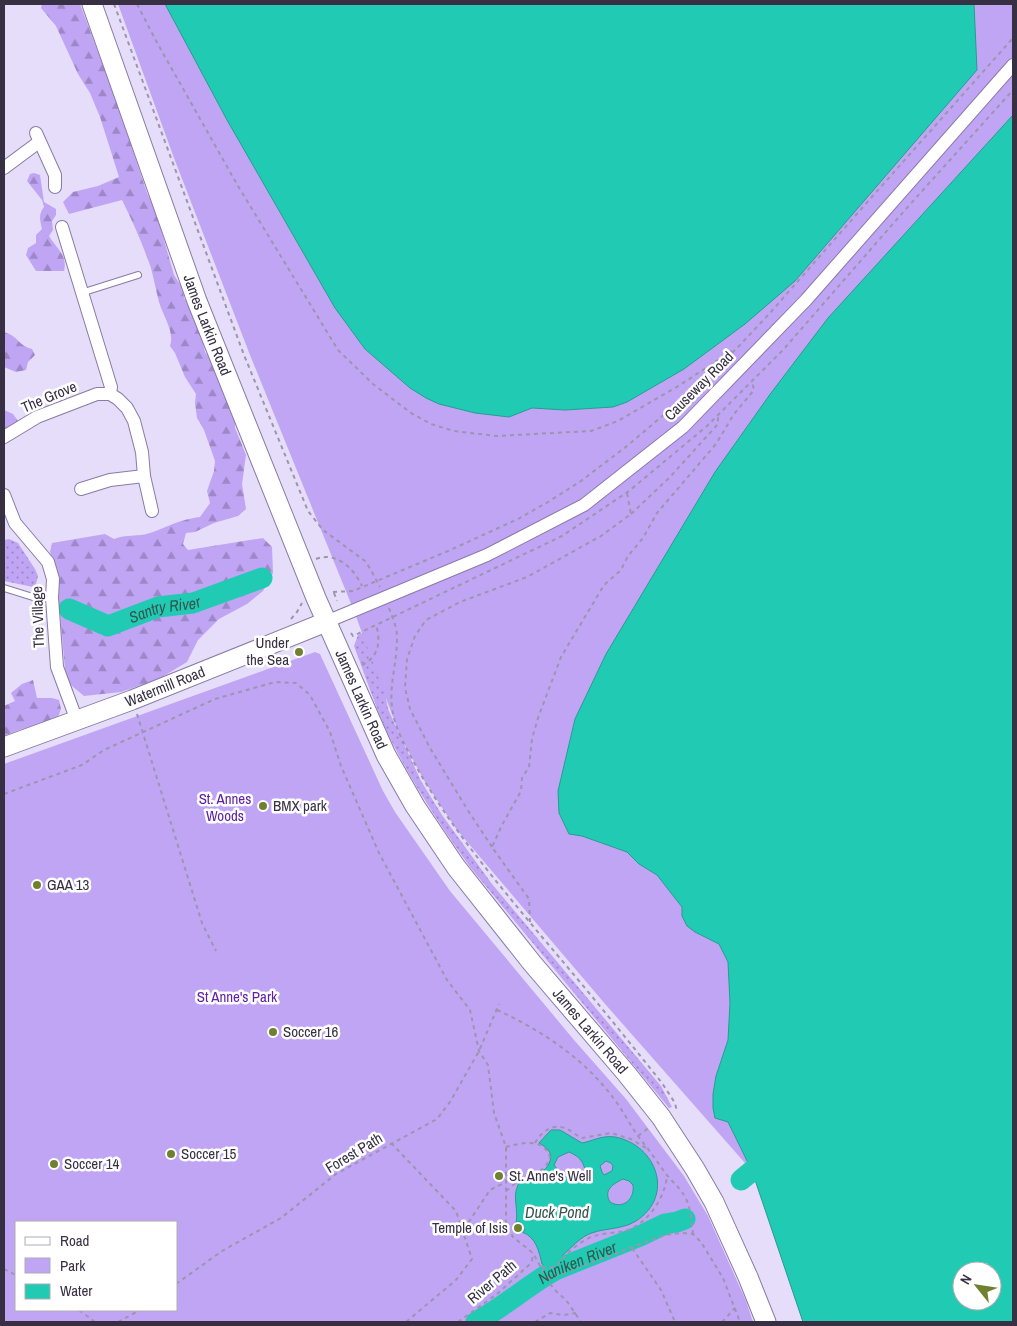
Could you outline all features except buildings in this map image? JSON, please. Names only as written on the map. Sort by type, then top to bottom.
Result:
[{"type":"main road","name":"James Larkin Road","points":[[92,4],[197,301],[326,622],[395,771],[435,838],[462,874],[532,962],[661,1117],[695,1170],[725,1224],[766,1322]]},
{"type":"main road","name":"Watermill Road","points":[[4,747],[132,700],[326,622]]},
{"type":"street","name":"Causeway Road","points":[[326,622],[487,555],[584,505],[683,427],[806,300],[1013,65]]},
{"type":"street","points":[[4,168],[38,138],[55,176],[55,187]]},
{"type":"street","points":[[62,226],[111,387],[110,394],[123,404],[134,420],[142,452],[144,476],[152,511]]},
{"type":"street","name":"The Grove","points":[[4,437],[37,417],[98,394],[110,394]]},
{"type":"street","points":[[81,489],[110,480],[144,476]]},
{"type":"street","name":"The Village","points":[[4,495],[10,526],[48,562],[54,579],[52,598],[57,667],[76,721]]},
{"type":"lane","points":[[81,293],[138,275]]},
{"type":"lane","points":[[4,588],[36,598],[52,598]]},
{"type":"path","points":[[114,4],[244,355],[308,511],[323,530],[365,561],[380,588]]},
{"type":"path","points":[[137,4],[238,186],[338,350],[374,384],[411,413],[431,424],[454,431],[496,436],[591,431],[618,421],[680,385],[739,346]]},
{"type":"path","points":[[328,594],[347,592],[362,587],[518,519],[582,481],[674,407],[739,346],[770,313],[1013,38]]},
{"type":"path","points":[[492,847],[521,791],[522,778],[529,767],[532,739],[538,718],[561,657],[604,585],[621,570],[628,556],[643,538],[657,513],[716,444],[734,414],[752,394],[754,390],[752,381]]},
{"type":"path","points":[[530,922],[529,899],[467,810],[430,748],[410,709],[405,688],[407,659],[415,636],[426,620],[460,602],[527,578],[602,536],[631,514],[670,477],[718,424],[718,415]]},
{"type":"path","points":[[627,493],[631,514]]},
{"type":"path","points":[[302,564],[321,557],[338,559],[354,571],[362,587]]},
{"type":"path","points":[[333,592],[337,601]]},
{"type":"path","points":[[292,622],[291,619],[297,612],[300,604],[304,602]]},
{"type":"path","points":[[391,613],[397,636],[391,684],[392,712],[400,736],[425,782],[472,852],[662,1082],[676,1103],[677,1116]]},
{"type":"path","points":[[351,633],[353,636],[393,617]]},
{"type":"path","points":[[348,671],[370,660],[376,653],[379,643],[376,625]]},
{"type":"path","points":[[4,794],[82,765],[104,750],[215,699],[275,682],[296,683],[310,695],[330,732],[341,766],[379,853],[447,980],[470,1010],[479,1051],[488,1065],[494,1113],[506,1147],[506,1224],[510,1233],[533,1253],[556,1292],[566,1300],[581,1322]]},
{"type":"path","points":[[132,700],[202,923],[216,951]]},
{"type":"path","name":"Forest Path","points":[[178,1283],[222,1251],[281,1218],[336,1174],[391,1143],[420,1130],[437,1119],[450,1102],[479,1051],[500,1004]]},
{"type":"path","points":[[497,1010],[558,1045],[585,1065],[614,1098],[638,1136],[667,1175],[683,1192],[687,1202],[693,1234],[701,1242],[723,1278],[740,1322]]},
{"type":"path","points":[[535,1143],[543,1132],[551,1127],[559,1126],[582,1138],[611,1133],[631,1139],[649,1149]]},
{"type":"path","points":[[638,1136],[648,1128]]},
{"type":"path","points":[[506,1147],[523,1142],[535,1143],[547,1150],[550,1157],[548,1163],[541,1171],[524,1177],[506,1191]]},
{"type":"path","points":[[391,1143],[456,1211],[464,1229],[472,1259],[456,1280],[406,1322]]},
{"type":"path","points":[[540,1265],[544,1268],[555,1267],[576,1246],[588,1239],[630,1229],[637,1225],[657,1204],[664,1190],[667,1175]]},
{"type":"path","points":[[464,1229],[490,1190],[506,1182]]},
{"type":"path","points":[[547,1279],[665,1235],[693,1234]]},
{"type":"path","points":[[632,1248],[661,1290],[675,1322]]},
{"type":"path","name":"River Path","points":[[458,1322],[496,1294],[525,1269],[532,1261],[533,1253]]},
{"type":"path","points":[[722,1322],[735,1308]]},
{"type":"path","points":[[80,1311],[95,1322]]},
{"type":"path","points":[[118,1322],[138,1311]]},
{"type":"path","points":[[535,1322],[550,1313],[564,1315],[576,1313]]},
{"type":"green space","points":[[42,4],[80,4],[116,100],[147,193],[156,212],[174,275],[183,289],[184,298],[189,305],[201,334],[205,352],[213,363],[246,455],[242,484],[246,509],[238,516],[214,523],[195,532],[186,533],[183,544],[188,550],[263,538],[272,547],[273,573],[263,591],[247,604],[219,619],[198,640],[187,662],[159,679],[121,692],[84,696],[66,681],[56,568],[50,552],[52,543],[105,534],[114,539],[146,534],[200,517],[210,503],[207,491],[214,471],[215,461],[204,430],[197,418],[196,394],[185,377],[170,346],[170,330],[159,302],[151,268],[122,200],[69,214],[63,202],[73,192],[98,186],[119,177],[100,117],[90,93],[78,74],[56,26],[41,8]]},
{"type":"green space","points":[[118,4],[1013,4],[1013,1322],[803,1322],[752,1171],[606,1005],[457,830],[425,782],[400,736],[354,611],[250,355],[174,158]]},
{"type":"green space","points":[[30,174],[40,175],[44,202],[56,209],[56,215],[52,221],[53,230],[49,236],[63,256],[64,271],[36,271],[26,255],[28,248],[36,243],[36,235],[42,229],[40,215],[44,207],[42,200],[27,181]]},
{"type":"green space","points":[[4,332],[32,349],[35,355],[28,362],[26,370],[16,372],[4,367]]},
{"type":"green space","points":[[4,410],[13,414],[18,421],[4,431]]},
{"type":"green space","points":[[9,539],[18,543],[35,569],[38,576],[33,587],[4,581],[4,540]]},
{"type":"green space","points":[[388,621],[386,698],[388,709],[421,781],[442,815],[492,884],[661,1086],[672,1107],[669,1108],[470,867],[416,786],[383,723],[354,646],[358,635]]},
{"type":"green space","name":"St Anne's Park","points":[[315,652],[320,654],[383,791],[395,812],[450,891],[574,1040],[626,1099],[684,1176],[708,1216],[746,1301],[753,1322],[4,1322],[4,764]]},
{"type":"green space","points":[[33,680],[37,698],[59,700],[61,709],[57,720],[4,736],[4,706],[15,701],[11,693],[22,684]]},
{"type":"water","points":[[165,4],[974,4],[977,70],[795,281],[745,324],[684,369],[627,402],[613,407],[565,410],[532,408],[509,417],[475,413],[439,404],[426,398],[410,388],[365,349],[335,308],[227,120]]},
{"type":"water","points":[[1013,115],[1013,1322],[803,1322],[752,1171],[728,1122],[715,1118],[713,1094],[716,1076],[728,1040],[730,1003],[728,962],[719,944],[687,926],[682,916],[682,907],[657,875],[639,864],[627,852],[582,836],[569,834],[559,813],[558,791],[575,719],[606,654],[715,472],[771,393],[828,318]]},
{"type":"water","name":"Duck Pond","points":[[551,1130],[560,1130],[582,1143],[602,1137],[615,1137],[630,1142],[641,1150],[650,1161],[656,1173],[658,1186],[655,1198],[648,1211],[630,1224],[597,1231],[585,1236],[556,1261],[546,1266],[542,1264],[534,1241],[522,1232],[525,1230],[519,1221],[516,1223],[516,1190],[518,1185],[525,1178],[544,1170],[551,1158],[550,1152],[539,1143]],"holes":[[[569,1152],[580,1159],[585,1170],[581,1177],[575,1180],[562,1175],[554,1165],[558,1157]],[[606,1161],[613,1166],[612,1171],[604,1175],[600,1166]],[[623,1179],[629,1181],[633,1185],[630,1199],[624,1204],[619,1205],[610,1202],[608,1191],[613,1185]]]},
{"type":"waterway","name":"Santry River","points":[[69,609],[108,626],[158,607],[193,603],[262,578]]},
{"type":"waterway","name":"Naniken River","points":[[741,1180],[752,1171]]},
{"type":"waterway","name":"Naniken River","points":[[476,1322],[555,1270],[665,1224],[685,1219]]},
{"type":"place","name":"Under the Sea","points":[[299,652]]},
{"type":"place","name":"BMX park","points":[[263,806]]},
{"type":"place","name":"GAA 13","points":[[37,885]]},
{"type":"place","name":"Soccer 16","points":[[273,1032]]},
{"type":"place","name":"Soccer 15","points":[[171,1154]]},
{"type":"place","name":"Soccer 14","points":[[54,1164]]},
{"type":"place","name":"St. Anne's Well","points":[[499,1176]]},
{"type":"place","name":"Temple of Isis","points":[[518,1228]]},
{"type":"park label","name":"St. Annes Woods","points":[[225,808]]}]
